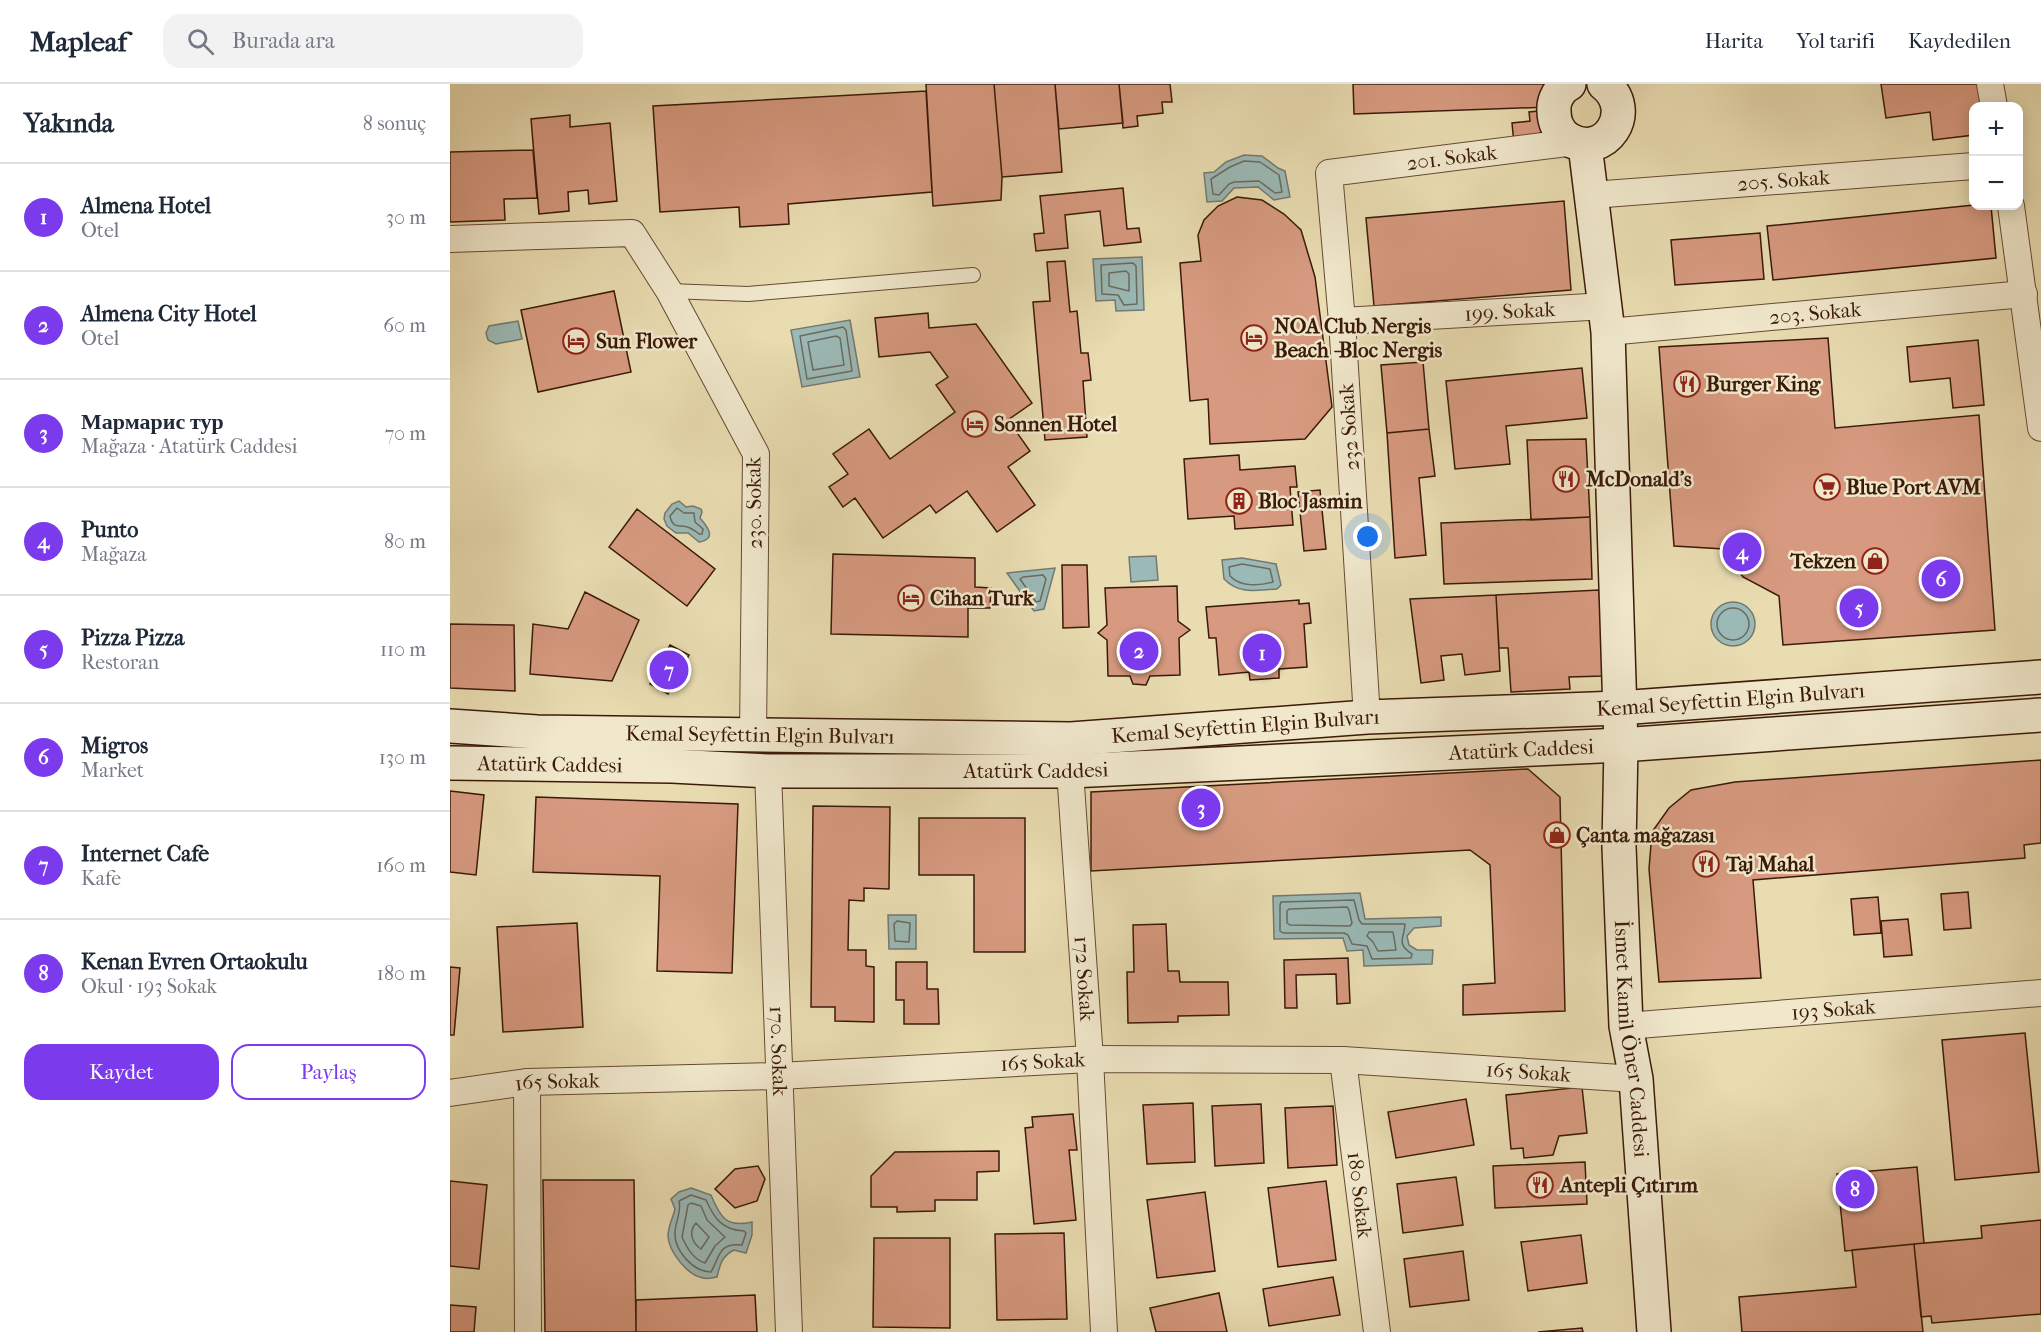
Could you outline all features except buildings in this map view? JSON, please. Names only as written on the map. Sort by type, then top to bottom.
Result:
[{"type":"main road","points":[[1569,84],[1557,95],[1554,118],[1558,129],[1565,137],[1580,143],[1596,143],[1605,139],[1613,132],[1618,122],[1618,102],[1613,92],[1604,84]]},
{"type":"main road","name":"İsmet Kamil Öner Caddesi","points":[[1580,143],[1592,195],[1607,319],[1621,745],[1619,847],[1626,1026],[1636,1079],[1654,1332]]},
{"type":"main road","name":"Kemal Seyfettin Elgin Bulvarı","points":[[450,726],[537,732],[1071,739],[1367,717],[1619,708],[2041,677]]},
{"type":"main road","name":"Kemal Seyfettin Elgin Bulvarı","points":[[1621,745],[2041,715]]},
{"type":"main road","name":"Atatürk Caddesi","points":[[450,763],[672,766],[768,771],[1070,771],[1621,745]]},
{"type":"street","points":[[1990,84],[1993,102]]},
{"type":"street","name":"201. Sokak","points":[[1329,173],[1580,143]]},
{"type":"street","name":"205. Sokak","points":[[1592,195],[1969,166]]},
{"type":"street","name":"232 Sokak","points":[[1329,173],[1342,321],[1367,717]]},
{"type":"street","points":[[2012,210],[2024,294],[2035,335],[2041,428]]},
{"type":"street","name":"230. Sokak","points":[[450,239],[632,232],[669,291],[756,454],[753,735]]},
{"type":"street","name":"203. Sokak","points":[[1607,319],[2024,294]]},
{"type":"street","name":"199. Sokak","points":[[1342,321],[1607,319]]},
{"type":"street","name":"170. Sokak","points":[[768,771],[789,1332]]},
{"type":"street","name":"172 Sokak","points":[[1070,771],[1090,1059],[1104,1332]]},
{"type":"street","name":"193 Sokak","points":[[1626,1026],[2041,993]]},
{"type":"street","name":"165 Sokak","points":[[450,1092],[527,1082],[779,1076],[1090,1059],[1343,1060],[1636,1079]]},
{"type":"street","name":"180 Sokak","points":[[1343,1060],[1377,1332]]},
{"type":"street","points":[[527,1082],[528,1332]]},
{"type":"lane","points":[[669,291],[748,294],[973,275]]},
{"type":"water","points":[[1244,155],[1262,156],[1285,171],[1290,197],[1274,200],[1258,187],[1234,188],[1222,201],[1207,202],[1204,173],[1214,172],[1226,162]]},
{"type":"water","points":[[1142,257],[1144,310],[1116,311],[1115,300],[1096,301],[1093,259]]},
{"type":"water","points":[[850,320],[860,377],[802,387],[791,330]]},
{"type":"water","points":[[518,321],[522,339],[496,344],[488,340],[486,333],[489,326]]},
{"type":"water","points":[[679,501],[686,507],[693,506],[701,509],[700,518],[708,529],[708,538],[699,542],[688,533],[676,533],[667,526],[664,519],[665,513],[672,504]]},
{"type":"water","points":[[1156,556],[1158,580],[1131,582],[1129,557]]},
{"type":"water","points":[[1242,558],[1276,564],[1281,585],[1277,589],[1249,590],[1230,584],[1224,579],[1222,560]]},
{"type":"water","points":[[1055,568],[1044,609],[1034,611],[1007,573]]},
{"type":"water","points":[[1733,602],[1742,603],[1749,608],[1754,615],[1754,633],[1749,640],[1742,645],[1733,646],[1724,645],[1717,640],[1712,633],[1711,624],[1712,615],[1717,608],[1724,603]]},
{"type":"water","points":[[1360,893],[1365,919],[1441,917],[1441,926],[1414,928],[1407,936],[1409,945],[1417,950],[1433,950],[1432,964],[1364,966],[1363,950],[1347,951],[1343,938],[1274,939],[1273,896]]},
{"type":"water","points":[[888,915],[916,915],[916,949],[889,949]]},
{"type":"water","points":[[691,1188],[711,1195],[721,1215],[730,1222],[752,1222],[752,1235],[746,1253],[734,1250],[727,1255],[717,1277],[697,1276],[685,1268],[675,1256],[669,1242],[669,1229],[675,1209],[671,1199],[679,1192]]},
{"type":"place","name":"NOA Club Nergis Beach -Bloc Nergis","points":[[1254,338]]},
{"type":"place","name":"Sun Flower","points":[[576,341]]},
{"type":"place","name":"Burger King","points":[[1687,384]]},
{"type":"place","name":"Sonnen Hotel","points":[[975,424]]},
{"type":"place","name":"McDonald's","points":[[1566,479]]},
{"type":"place","name":"Blue Port AVM","points":[[1827,487]]},
{"type":"place","name":"Bloc Jasmin","points":[[1239,501]]},
{"type":"place","name":"Punto","points":[[1742,552]]},
{"type":"place","name":"Tekzen","points":[[1875,561]]},
{"type":"place","name":"Migros","points":[[1941,579]]},
{"type":"place","name":"Cihan Turk","points":[[911,598]]},
{"type":"place","name":"Pizza Pizza","points":[[1859,608]]},
{"type":"place","name":"Almena City Hotel","points":[[1139,651]]},
{"type":"place","name":"Almena Hotel","points":[[1262,653]]},
{"type":"place","name":"Internet Cafe","points":[[669,670]]},
{"type":"place","name":"Мармарис тур","points":[[1201,808]]},
{"type":"place","name":"Çanta mağazası","points":[[1557,835]]},
{"type":"place","name":"Taj Mahal","points":[[1706,864]]},
{"type":"place","name":"Antepli Çıtırım","points":[[1540,1185]]},
{"type":"place","name":"Kenan Evren Ortaokulu","points":[[1855,1189]]}]
